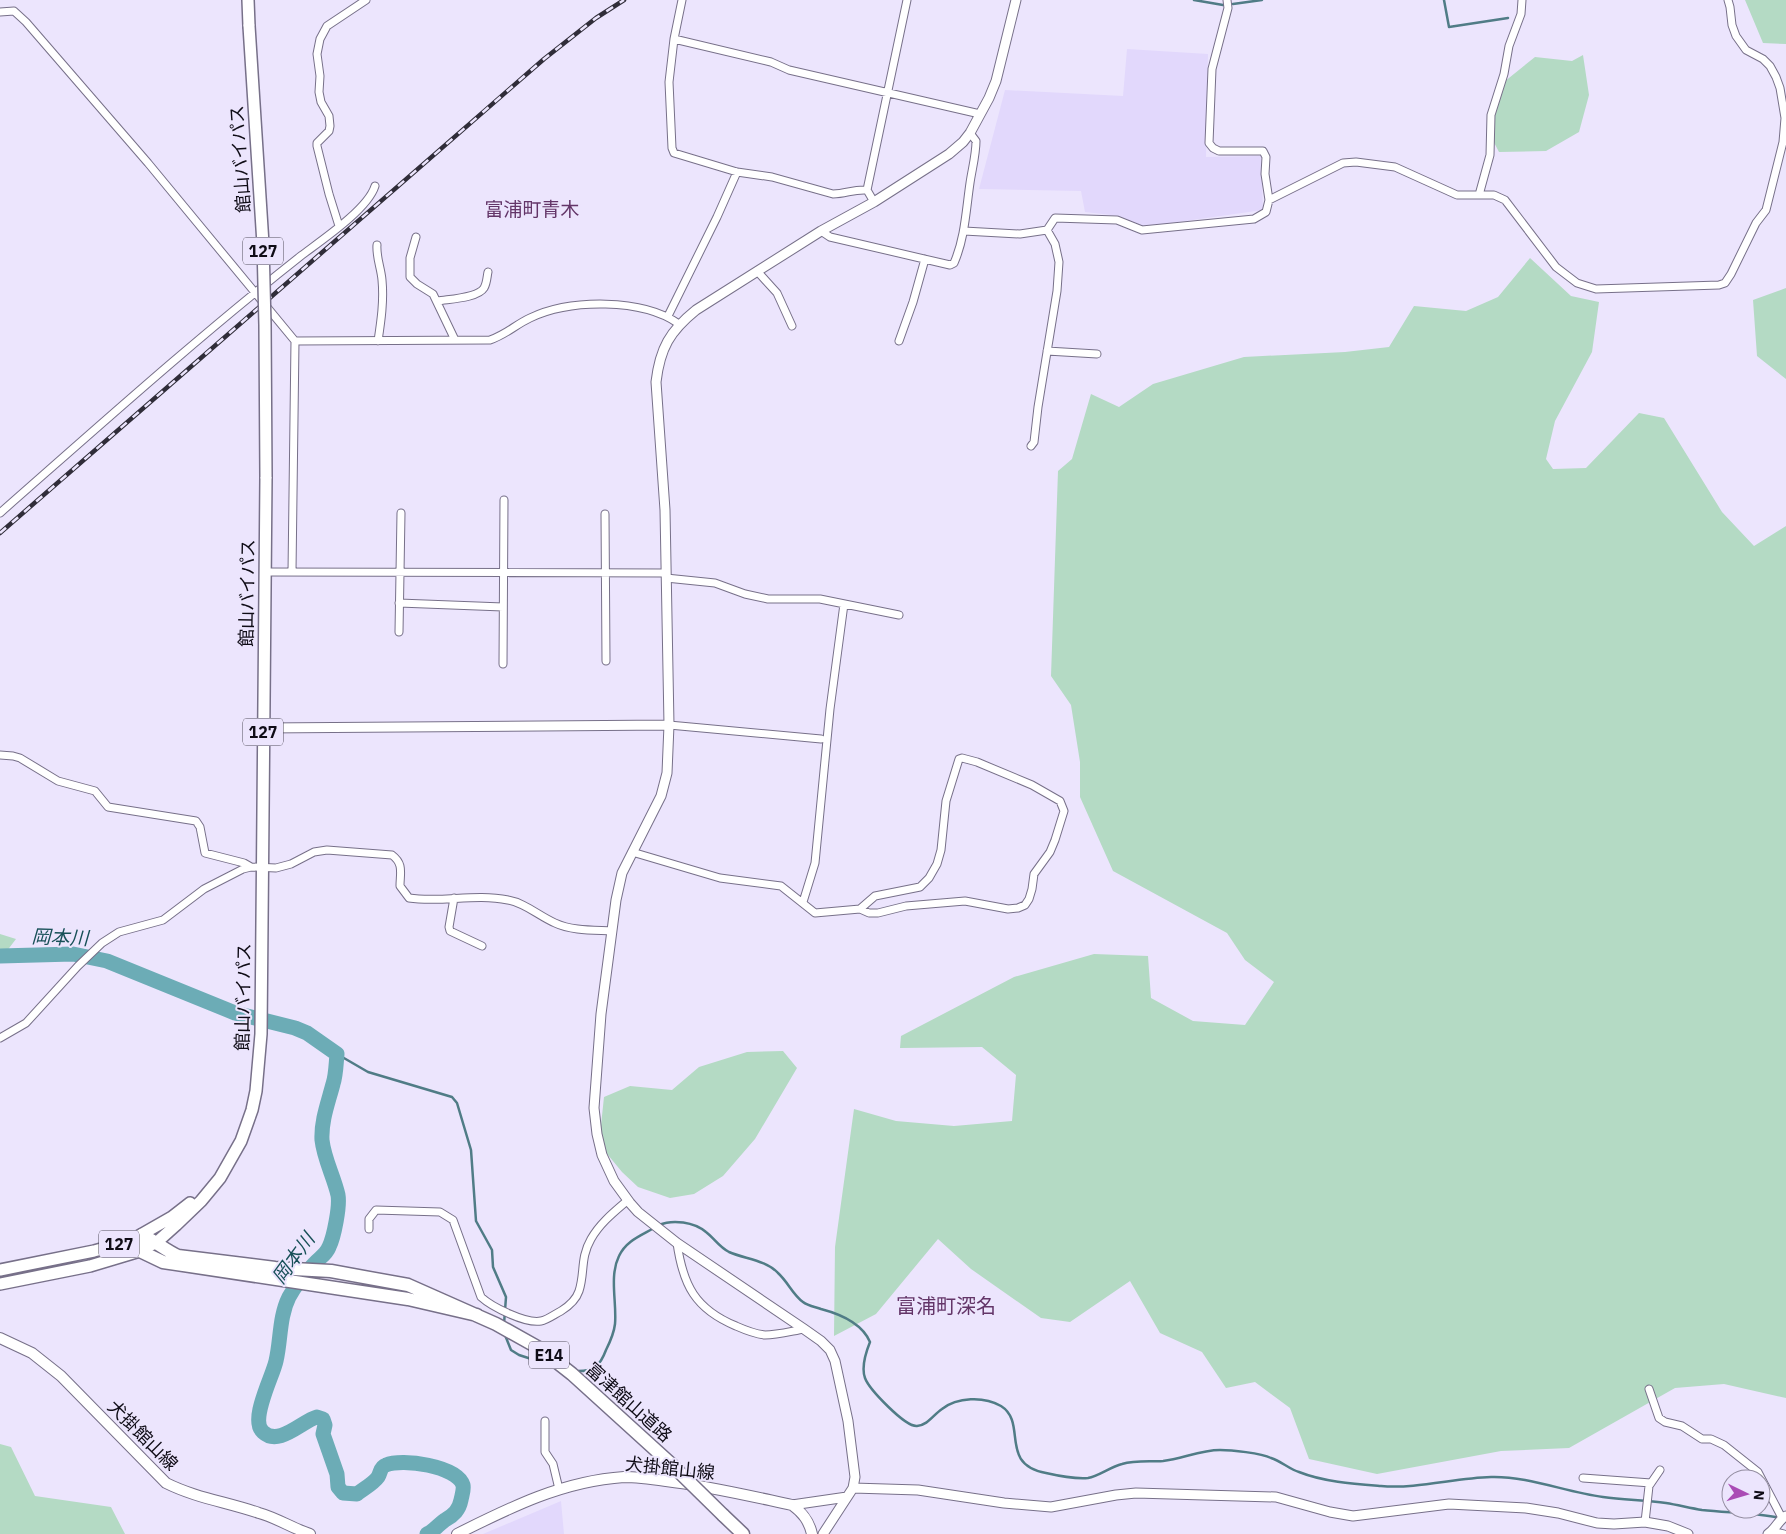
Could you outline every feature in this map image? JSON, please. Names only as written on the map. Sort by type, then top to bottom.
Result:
[{"type":"highway","name":"館山バイパス","points":[[0,1284],[90,1266],[140,1251],[157,1242],[201,1202],[220,1178],[241,1141],[252,1110],[256,1091],[261,1034],[262,986],[256,867],[263,728],[266,325],[248,0]]},
{"type":"highway","name":"館山バイパス","points":[[0,1270],[94,1251],[130,1241],[172,1217],[220,1178]]},
{"type":"highway","points":[[477,1315],[408,1285],[331,1271],[274,1273],[172,1264],[154,1259],[140,1251],[142,1235],[157,1242],[166,1250],[178,1256],[274,1273],[329,1286],[408,1299],[477,1315]]},
{"type":"highway","name":"富津館山道路","points":[[477,1315],[539,1348],[572,1374],[670,1463],[743,1534]]},
{"type":"main road","name":"犬掛館山線","points":[[0,1338],[32,1353],[61,1376],[166,1483],[186,1493],[276,1518],[308,1534]]},
{"type":"main road","name":"犬掛館山線","points":[[457,1534],[526,1501],[559,1489],[608,1479],[638,1477],[723,1490],[792,1505]]},
{"type":"main road","points":[[792,1505],[802,1512],[812,1534]]},
{"type":"street","points":[[682,0],[674,39],[669,82],[669,106],[674,153],[737,172],[772,177],[833,194],[841,194],[855,189],[867,190]]},
{"type":"street","points":[[874,202],[867,190],[907,0]]},
{"type":"street","points":[[823,1534],[853,1488],[855,1477],[848,1421],[835,1361],[830,1350],[804,1329],[677,1243],[638,1212],[614,1181],[602,1155],[596,1134],[594,1108],[601,1014],[616,900],[622,873],[661,796],[667,773],[669,725],[665,510],[656,382],[658,362],[664,346],[679,324],[696,310],[821,231],[874,202],[949,154],[970,134],[990,98],[996,81],[1016,0]]},
{"type":"street","points":[[964,231],[1020,234],[1047,230],[1055,218],[1117,220],[1142,230],[1254,219],[1266,212],[1269,200],[1264,174],[1266,157],[1263,151],[1219,151],[1209,143],[1212,69],[1228,8],[1227,0]]},
{"type":"street","points":[[1479,195],[1490,155],[1491,115],[1504,74],[1509,46],[1521,14],[1522,0]]},
{"type":"street","points":[[1269,200],[1343,163],[1356,162],[1395,167],[1457,195],[1494,195],[1505,200],[1556,267],[1577,283],[1596,288],[1719,285],[1725,283],[1756,223],[1766,210],[1783,142],[1785,118],[1780,88],[1776,77],[1770,66],[1763,59],[1746,50],[1736,36],[1732,25],[1728,0]]},
{"type":"street","points":[[339,226],[316,146],[329,131],[330,126],[329,116],[318,92],[320,76],[317,54],[320,39],[327,26],[362,1]]},
{"type":"street","points":[[0,12],[14,10],[26,22],[148,163],[294,341],[292,572]]},
{"type":"street","points":[[674,39],[771,62],[789,70],[980,114]]},
{"type":"street","points":[[821,231],[830,237],[950,265],[954,263],[964,231],[970,182],[976,154],[976,141],[970,134]]},
{"type":"street","points":[[668,316],[737,172]]},
{"type":"street","points":[[0,513],[254,293],[368,201],[375,186]]},
{"type":"street","points":[[1031,446],[1034,442],[1057,291],[1059,262],[1055,244],[1047,230]]},
{"type":"street","points":[[416,237],[410,258],[410,277],[433,294],[438,301],[455,340]]},
{"type":"street","points":[[376,245],[376,254],[382,280],[382,309],[378,341]]},
{"type":"street","points":[[899,341],[913,302],[925,259]]},
{"type":"street","points":[[757,271],[777,293],[792,326]]},
{"type":"street","points":[[438,301],[471,296],[479,292],[484,288],[488,272]]},
{"type":"street","points":[[294,341],[490,340],[504,335],[528,319],[543,313],[577,306],[609,304],[646,309],[668,316],[679,324]]},
{"type":"street","points":[[1047,351],[1097,354]]},
{"type":"street","points":[[503,664],[504,500]]},
{"type":"street","points":[[399,632],[401,513]]},
{"type":"street","points":[[605,514],[606,661]]},
{"type":"street","points":[[264,572],[605,572],[666,575],[715,583],[745,594],[768,599],[820,599],[899,615]]},
{"type":"street","points":[[399,603],[503,607]]},
{"type":"street","points":[[803,902],[815,864],[830,709],[844,604]]},
{"type":"street","points":[[263,728],[669,725],[822,740]]},
{"type":"street","points":[[0,755],[20,758],[58,781],[95,791],[108,807],[196,821],[200,826],[204,853],[256,867]]},
{"type":"street","points":[[632,852],[720,878],[781,886],[815,913],[860,909],[869,913],[878,913],[906,906],[965,901],[1008,909],[1018,908],[1025,905],[1031,894],[1034,874],[1050,852],[1055,840],[1064,811],[1060,801],[1032,785],[977,762],[962,758],[959,760],[946,801],[941,850],[937,864],[928,878],[920,887],[876,896],[860,909]]},
{"type":"street","points":[[0,1038],[26,1022],[78,966],[102,943],[119,932],[163,920],[204,889],[243,869],[256,867],[276,868],[291,864],[314,852],[327,850],[392,855],[398,859],[401,868],[400,886],[408,898],[422,900],[495,898],[510,900],[556,924],[570,928],[612,931]]},
{"type":"street","points":[[454,898],[450,931],[482,946]]},
{"type":"street","points":[[370,1229],[369,1219],[376,1210],[440,1212],[453,1220],[481,1297],[490,1304],[533,1322],[542,1321],[566,1308],[576,1298],[579,1290],[583,1256],[591,1238],[607,1218],[628,1200]]},
{"type":"street","points":[[677,1243],[680,1266],[686,1283],[700,1304],[726,1322],[748,1331],[766,1335],[804,1329]]},
{"type":"street","points":[[1649,1389],[1659,1418],[1665,1422],[1682,1426],[1702,1439],[1711,1439],[1724,1445],[1758,1472],[1784,1517],[1770,1532]]},
{"type":"street","points":[[545,1421],[545,1452],[553,1464],[559,1489]]},
{"type":"street","points":[[1645,1522],[1651,1483],[1660,1470]]},
{"type":"street","points":[[1583,1478],[1651,1483]]},
{"type":"street","points":[[853,1488],[918,1490],[1004,1503],[1051,1507],[1116,1495],[1136,1494],[1276,1497],[1330,1512],[1353,1516],[1449,1504],[1466,1504],[1558,1513],[1597,1523],[1645,1522],[1668,1526],[1688,1534]]},
{"type":"street","points":[[792,1505],[847,1496]]},
{"type":"street","points":[[1770,1532],[1784,1534]]},
{"type":"shaded area","points":[[1127,49],[1208,54],[1206,157],[1261,156],[1263,210],[1143,227],[1119,216],[1085,212],[1081,191],[979,189],[1005,90],[1123,96]]},
{"type":"shaded area","points":[[561,1501],[564,1534],[483,1534]]},
{"type":"green space","points":[[1745,0],[1786,0],[1786,44],[1763,43]]},
{"type":"green space","points":[[1583,55],[1589,95],[1579,132],[1546,151],[1499,152],[1488,131],[1499,86],[1535,57],[1572,61]]},
{"type":"green space","points":[[1530,258],[1571,296],[1599,302],[1592,352],[1555,421],[1546,459],[1553,469],[1586,468],[1639,413],[1664,418],[1722,512],[1754,546],[1786,526],[1786,1398],[1724,1384],[1675,1388],[1569,1448],[1501,1451],[1377,1474],[1309,1459],[1290,1408],[1255,1382],[1226,1388],[1202,1352],[1160,1333],[1130,1281],[1070,1322],[1041,1318],[971,1269],[938,1239],[876,1314],[834,1336],[835,1247],[854,1109],[896,1121],[954,1126],[1012,1121],[1016,1075],[982,1047],[900,1048],[901,1036],[1014,977],[1094,954],[1148,956],[1151,998],[1193,1021],[1245,1025],[1274,982],[1245,960],[1227,933],[1113,871],[1080,797],[1080,762],[1071,705],[1051,676],[1058,471],[1072,459],[1091,394],[1119,407],[1153,384],[1244,357],[1345,352],[1389,347],[1414,306],[1466,311],[1498,297]]},
{"type":"green space","points":[[1786,288],[1786,379],[1757,356],[1753,300]]},
{"type":"green space","points":[[0,934],[16,939],[0,960]]},
{"type":"green space","points":[[783,1051],[797,1068],[755,1139],[723,1176],[694,1194],[670,1198],[638,1187],[622,1172],[599,1144],[604,1097],[630,1086],[672,1090],[699,1067],[747,1052]]},
{"type":"green space","points":[[0,1444],[11,1447],[35,1496],[111,1507],[125,1534],[0,1534]]},
{"type":"waterway","points":[[1194,0],[1223,5]]},
{"type":"waterway","points":[[1233,4],[1262,0]]},
{"type":"waterway","points":[[1444,0],[1449,27],[1508,18]]},
{"type":"waterway","name":"岡本川","points":[[0,956],[73,954],[107,961],[235,1013],[295,1028],[307,1033],[337,1054],[335,1077],[325,1112],[322,1133],[325,1154],[338,1195],[335,1229],[328,1250],[300,1280],[289,1297],[282,1321],[276,1361],[260,1408],[259,1426],[269,1436],[276,1437],[290,1432],[311,1419],[317,1417],[323,1419],[325,1425],[323,1434],[337,1474],[338,1487],[343,1493],[357,1494],[376,1480],[383,1467],[394,1463],[404,1462],[428,1465],[440,1468],[459,1478],[463,1485],[459,1507],[427,1534]]},
{"type":"waterway","points":[[337,1054],[368,1072],[452,1097],[457,1103],[471,1150],[476,1221],[492,1250],[493,1267],[506,1297],[504,1324]]},
{"type":"waterway","points":[[659,1225],[677,1222],[696,1226],[709,1234],[722,1248],[729,1252],[768,1265],[782,1277],[796,1296],[805,1303],[850,1320],[862,1330],[870,1342],[864,1364],[865,1378],[880,1398],[896,1414],[911,1425],[917,1426],[927,1422],[939,1411],[955,1402],[979,1399],[994,1403],[1009,1413],[1013,1422],[1018,1452],[1023,1461],[1031,1468],[1046,1473],[1072,1478],[1088,1478],[1127,1463],[1163,1461],[1205,1451],[1225,1450],[1266,1456],[1295,1471],[1329,1480],[1350,1483],[1395,1487],[1477,1478],[1505,1477],[1603,1497],[1658,1502],[1702,1510],[1780,1518]]},
{"type":"waterway","points":[[575,1371],[592,1369],[599,1364],[610,1341],[614,1327],[614,1272],[619,1256],[625,1246],[654,1228]]},
{"type":"waterway","points":[[505,1335],[511,1350],[519,1355],[553,1366]]},
{"type":"railway","points":[[0,533],[544,59],[596,18],[624,0]]},
{"type":"district","name":"富浦町青木","points":[[532,209]]},
{"type":"district","name":"富浦町深名","points":[[946,1305]]}]
